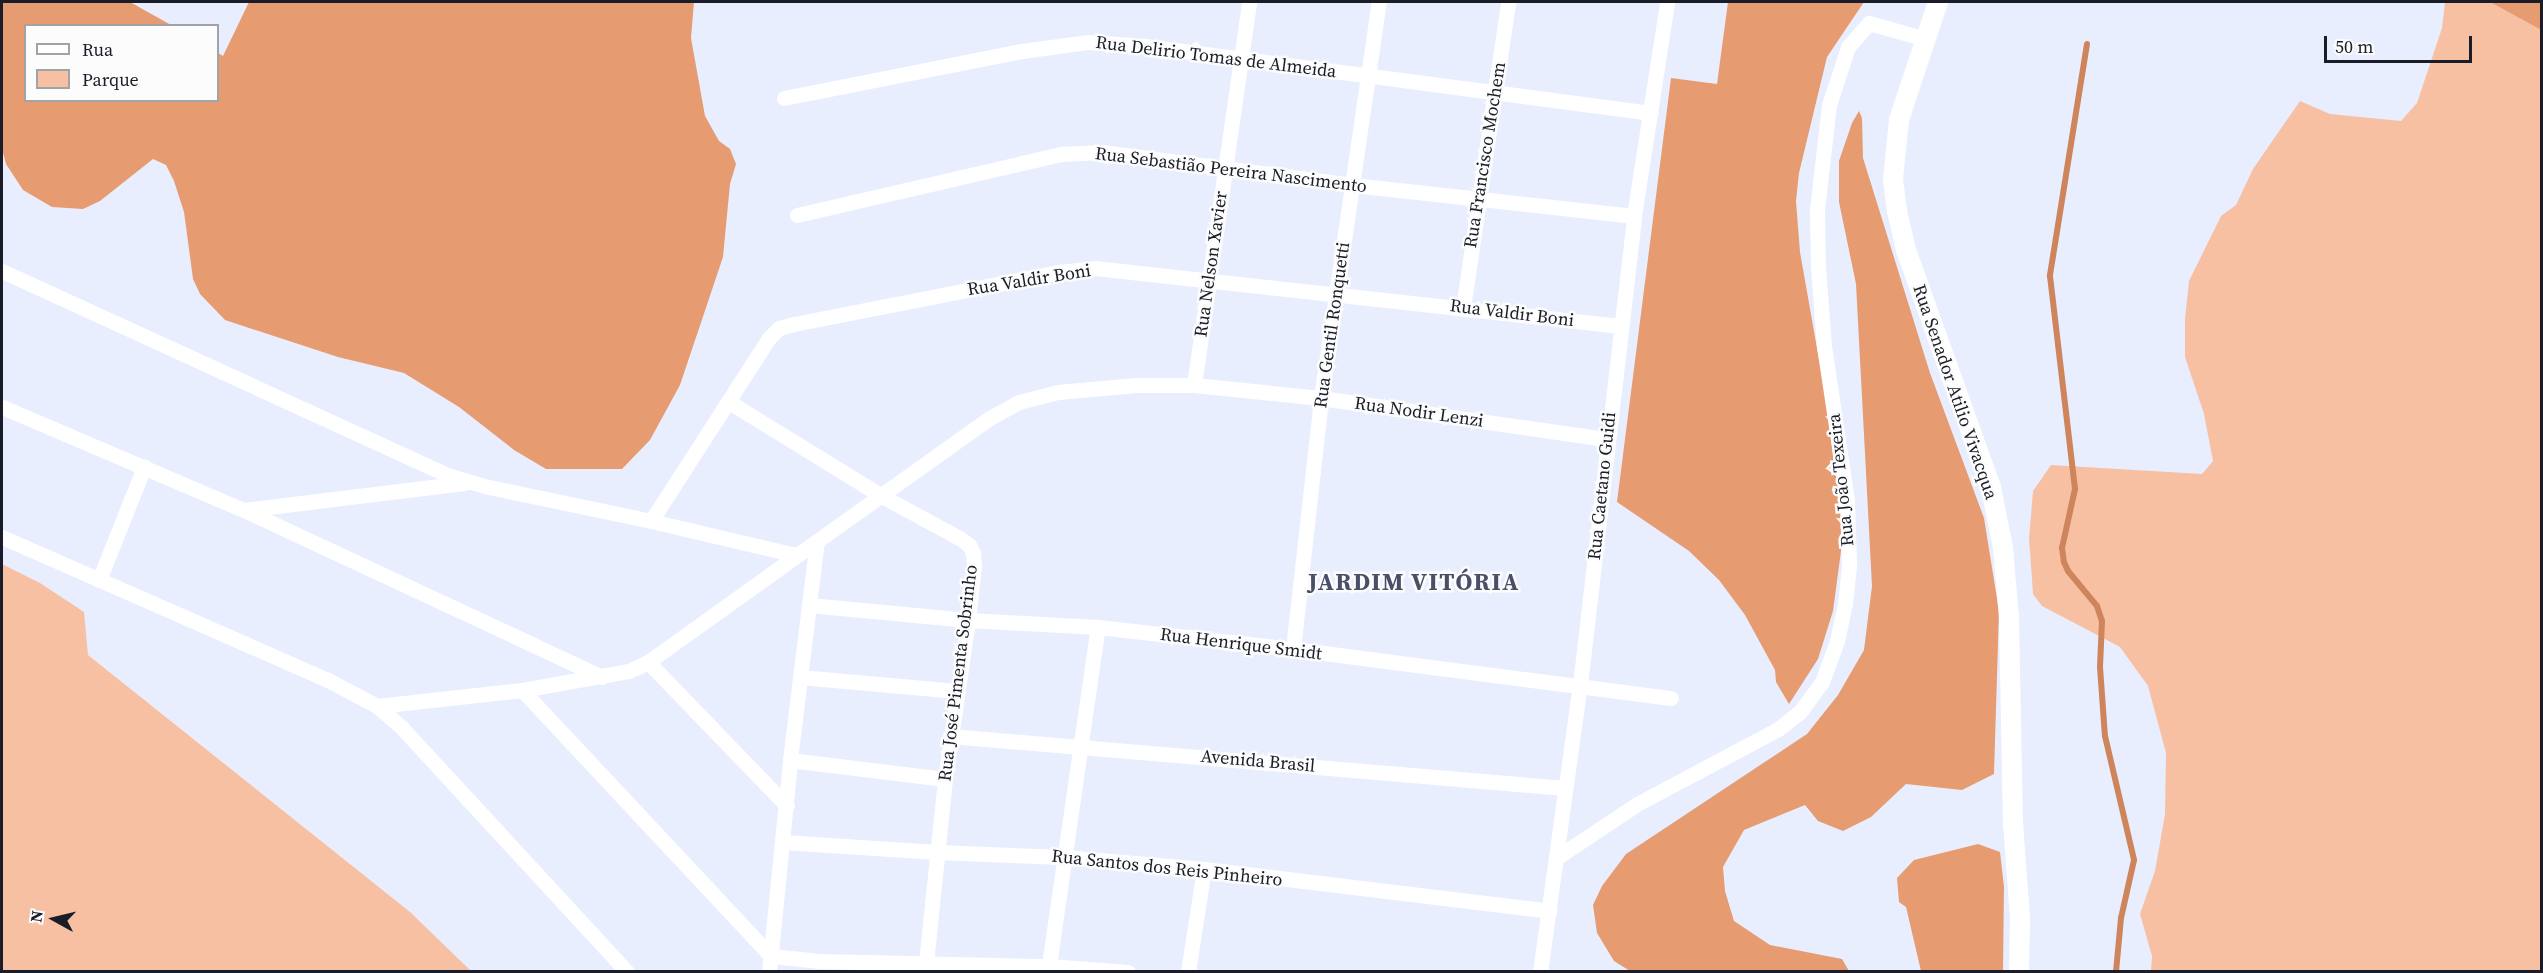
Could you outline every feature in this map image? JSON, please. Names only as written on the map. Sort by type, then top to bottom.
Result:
[{"type":"street","name":"Rua Nelson Xavier","points":[[1194,385],[1249,2]]},
{"type":"street","name":"Rua Gentil Ronquetti","points":[[1293,649],[1321,398],[1380,2]]},
{"type":"street","name":"Rua Francisco Mochem","points":[[1463,308],[1508,2]]},
{"type":"street","name":"Rua Caetano Guidi","points":[[1540,972],[1580,685],[1634,216],[1666,2]]},
{"type":"street","name":"Rua Senador Atilio Vivacqua","points":[[1938,2],[1899,120],[1894,153],[1895,200],[1906,250],[1991,488],[2003,548],[2009,618],[2013,823],[2020,920],[2019,972]]},
{"type":"street","name":"Rua João Texeira","points":[[1556,858],[1637,804],[1778,729],[1800,712],[1822,682],[1837,641],[1845,604],[1849,565],[1847,500],[1819,295],[1817,210],[1829,105],[1842,61],[1858,32],[1869,23],[1926,39]]},
{"type":"street","name":"Rua Delirio Tomas de Almeida","points":[[784,98],[1057,45],[1118,43],[1651,113]]},
{"type":"street","name":"Rua Sebastião Pereira Nascimento","points":[[797,215],[1069,153],[1125,153],[1353,185],[1634,216]]},
{"type":"street","name":"Rua Valdir Boni","points":[[651,521],[769,338],[779,328],[794,324],[1079,269],[1122,270],[1209,279],[1620,326]]},
{"type":"street","points":[[2,271],[419,462],[470,483],[651,521],[796,555]]},
{"type":"street","name":"Rua Nodir Lenzi","points":[[377,705],[522,690],[629,671],[648,662],[988,419],[1019,402],[1058,392],[1136,385],[1194,385],[1321,398],[1607,439]]},
{"type":"street","name":"Rua José Pimenta Sobrinho","points":[[729,402],[880,495],[969,545],[974,565],[950,735],[925,968]]},
{"type":"street","points":[[2,407],[244,510],[602,677]]},
{"type":"street","points":[[99,580],[144,467]]},
{"type":"street","points":[[244,510],[470,483]]},
{"type":"street","points":[[2,537],[326,679],[377,705],[411,738],[627,972]]},
{"type":"street","points":[[769,972],[790,760],[817,541]]},
{"type":"street","name":"Rua Henrique Smidt","points":[[809,605],[968,620],[1098,627],[1293,649],[1671,698]]},
{"type":"street","points":[[1048,969],[1098,627]]},
{"type":"street","points":[[648,662],[787,806]]},
{"type":"street","points":[[800,677],[957,691]]},
{"type":"street","points":[[522,690],[771,956],[796,960],[925,968],[1128,972]]},
{"type":"street","name":"Avenida Brasil","points":[[950,735],[1565,788]]},
{"type":"street","points":[[790,760],[945,779]]},
{"type":"street","name":"Rua Santos dos Reis Pinheiro","points":[[783,842],[1064,857],[1204,869],[1549,911]]},
{"type":"street","points":[[1188,972],[1204,869]]},
{"type":"green space","points":[[2445,2],[2490,2],[2541,30],[2541,971],[2151,971],[2152,956],[2140,914],[2155,871],[2165,814],[2166,753],[2148,686],[2120,647],[2042,606],[2033,594],[2029,538],[2033,491],[2051,465],[2202,474],[2213,461],[2204,414],[2185,357],[2185,319],[2189,281],[2221,216],[2236,205],[2253,169],[2300,101],[2330,114],[2401,121],[2417,103],[2442,28]]},
{"type":"green space","points":[[2,564],[40,583],[84,612],[88,655],[410,912],[471,971],[2,971]]},
{"type":"shaded area","points":[[2,2],[130,2],[169,24],[24,24],[24,102],[219,102],[219,54],[223,56],[249,2],[694,2],[691,38],[705,116],[719,141],[730,149],[736,164],[730,184],[723,257],[680,385],[650,440],[622,469],[546,469],[514,450],[459,407],[404,373],[338,357],[225,320],[200,294],[193,279],[184,212],[166,165],[153,159],[100,201],[83,209],[52,207],[23,190],[6,164],[2,149]]},
{"type":"shaded area","points":[[1728,2],[1864,2],[1827,57],[1799,173],[1796,201],[1800,252],[1833,439],[1843,536],[1833,611],[1818,659],[1789,704],[1776,682],[1775,670],[1745,615],[1719,580],[1689,551],[1617,502],[1671,78],[1717,84]]},
{"type":"shaded area","points":[[2490,2],[2541,2],[2541,30]]},
{"type":"shaded area","points":[[1859,111],[1862,118],[1863,158],[1930,373],[1984,518],[1999,611],[1994,774],[1962,790],[1906,784],[1871,817],[1843,831],[1818,821],[1805,805],[1744,830],[1723,867],[1725,891],[1734,921],[1770,945],[1842,959],[1849,971],[1630,971],[1614,961],[1597,933],[1593,905],[1602,886],[1626,854],[1807,734],[1838,695],[1864,650],[1872,586],[1856,284],[1839,202],[1839,161],[1852,123]]},
{"type":"shaded area","points":[[1978,844],[2000,852],[2004,887],[2003,971],[1921,971],[1906,907],[1899,902],[1897,878],[1914,860]]},
{"type":"waterway","points":[[2087,44],[2050,276],[2075,489],[2062,548],[2064,562],[2068,571],[2097,606],[2102,621],[2100,667],[2105,736],[2134,860],[2121,918],[2116,972]]},
{"type":"district","name":"JARDIM VITÓRIA","points":[[1414,582]]}]
